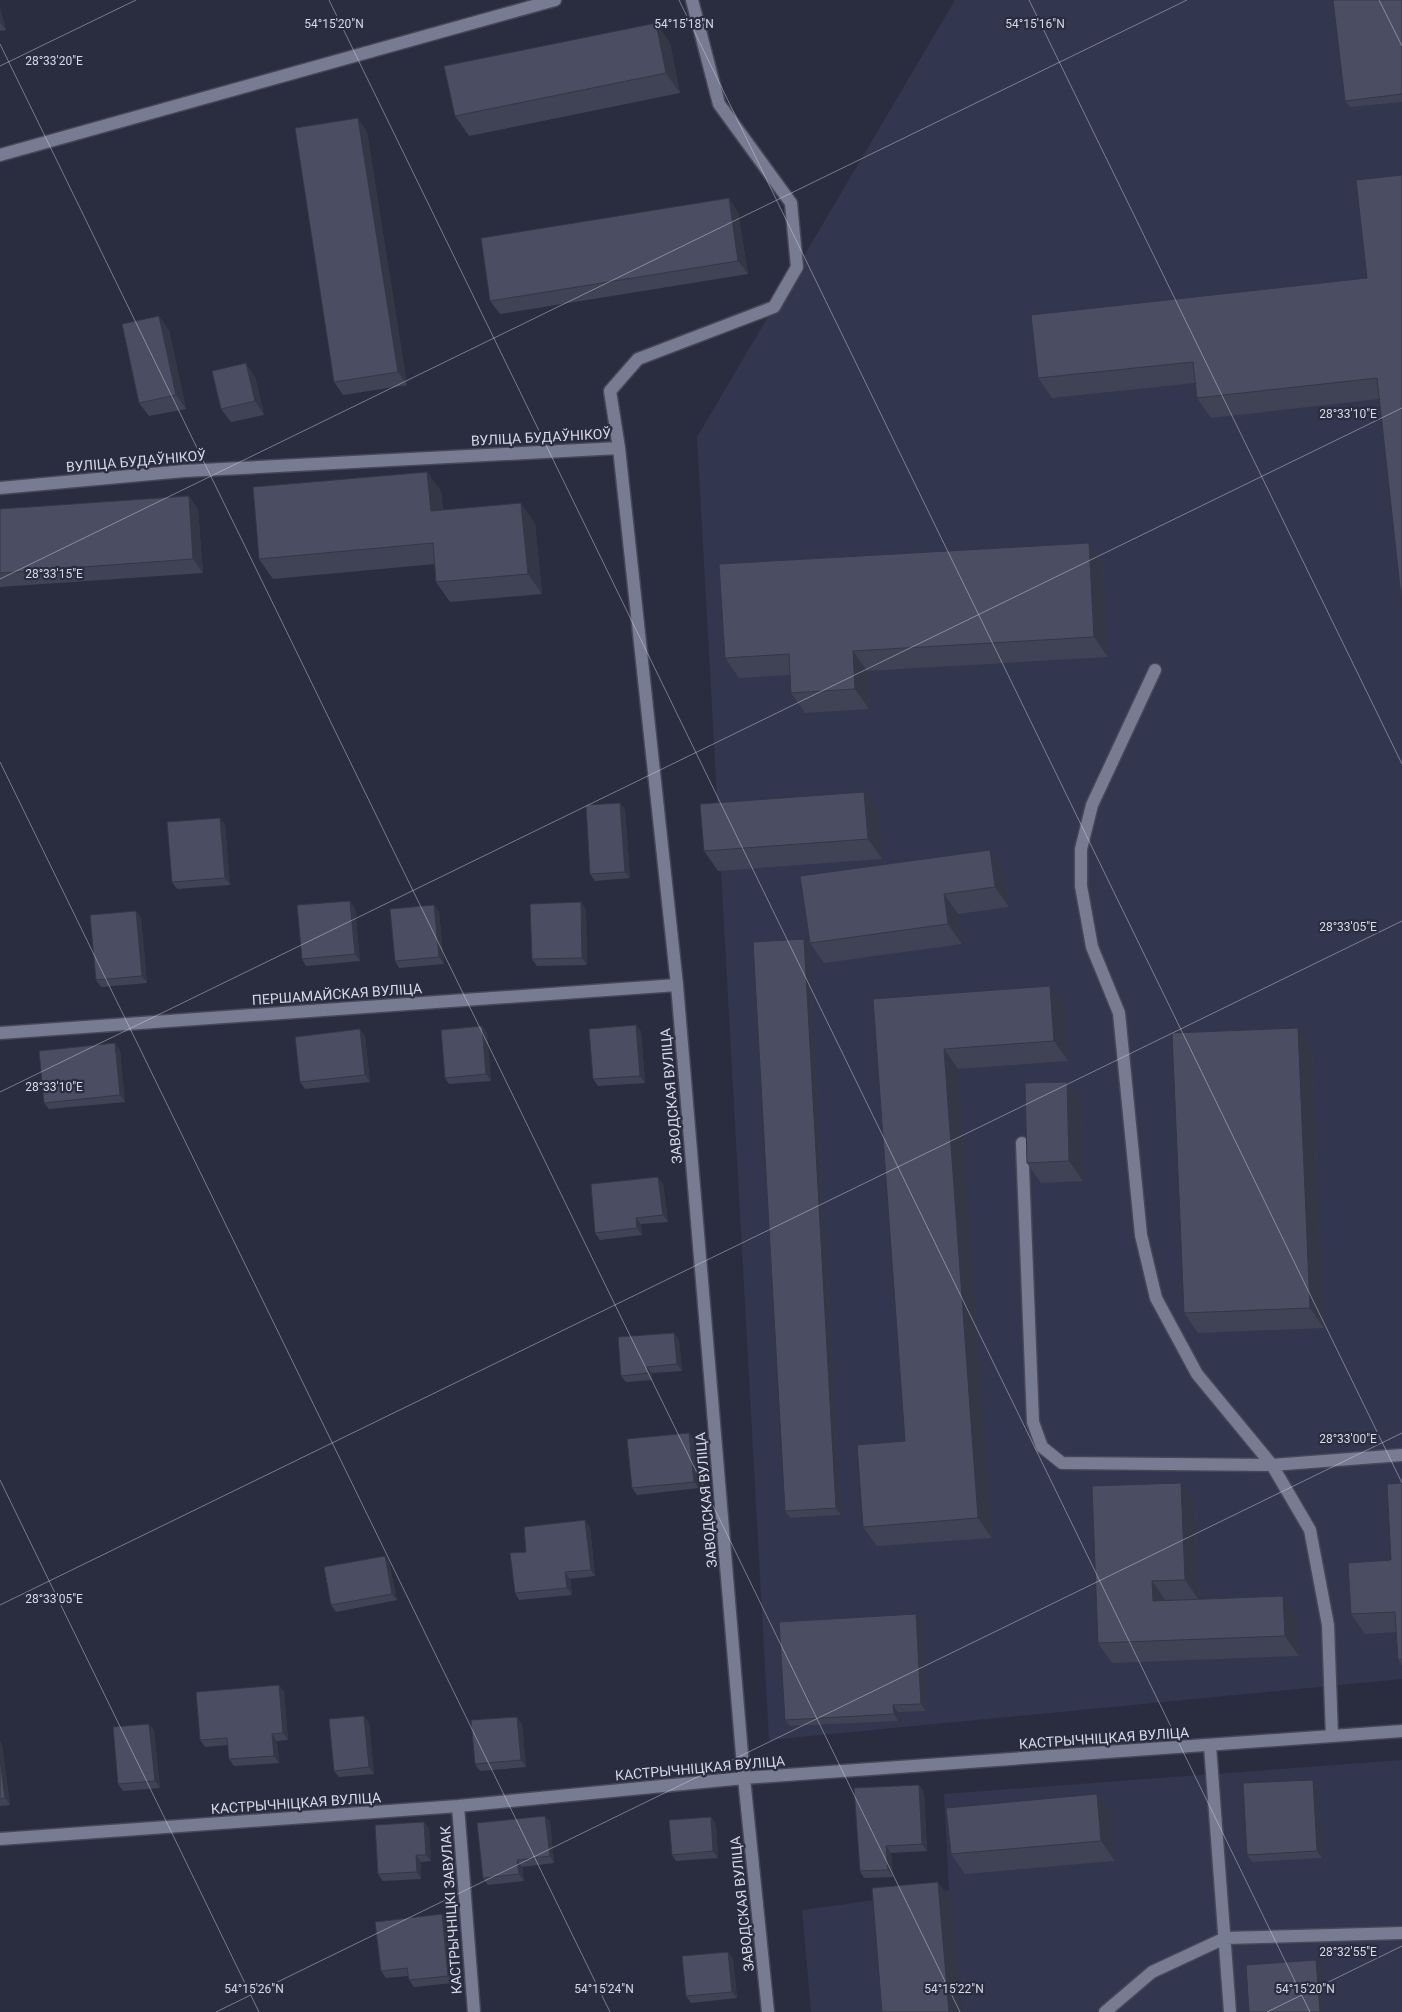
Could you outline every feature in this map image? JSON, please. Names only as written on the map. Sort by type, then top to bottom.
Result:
[{"type":"street","points":[[0,155],[555,0]]},
{"type":"street","name":"ВУЛІЦА БУДАЎНІКОЎ","points":[[0,488],[184,471],[619,448],[610,391],[638,359],[774,307],[797,267],[791,203],[719,104],[692,0]]},
{"type":"street","name":"ЗАВОДСКАЯ ВУЛІЦА","points":[[619,448],[677,985],[744,1778],[768,2012]]},
{"type":"street","points":[[1155,670],[1092,805],[1081,849],[1081,886],[1092,947],[1119,1013],[1142,1235],[1156,1298],[1197,1374],[1272,1465],[1310,1530],[1328,1625],[1332,1736]]},
{"type":"street","name":"ПЕРШАМАЙСКАЯ ВУЛІЦА","points":[[0,1033],[677,985]]},
{"type":"street","points":[[1022,1143],[1033,1422],[1042,1447],[1062,1463],[1272,1465],[1402,1455]]},
{"type":"street","name":"КАСТРЫЧНІЦКАЯ ВУЛІЦА","points":[[0,1839],[458,1806],[744,1778],[1402,1731]]},
{"type":"street","points":[[1210,1746],[1230,2012]]},
{"type":"street","name":"КАСТРЫЧНІЦКІ ЗАВУЛАК","points":[[458,1806],[474,2012]]},
{"type":"street","points":[[1105,2012],[1152,1972],[1224,1938],[1402,1933]]},
{"type":"shaded area","points":[[955,0],[1402,0],[1402,1679],[769,1740],[697,437]]},
{"type":"shaded area","points":[[1402,1760],[1402,2012],[811,2012],[802,1910],[949,1890],[944,1794]]},
{"type":"building","points":[[1333,0],[1402,0],[1402,94],[1345,101]]},
{"type":"building","points":[[656,23],[666,73],[455,116],[444,66]]},
{"type":"building","points":[[358,118],[398,372],[334,382],[295,128]]},
{"type":"building","points":[[1402,175],[1402,605],[1377,378],[1197,398],[1193,362],[1038,378],[1031,315],[1367,278],[1356,180]]},
{"type":"building","points":[[729,198],[738,261],[490,301],[481,238]]},
{"type":"building","points":[[159,316],[176,395],[139,403],[122,324]]},
{"type":"building","points":[[246,363],[255,401],[221,409],[212,371]]},
{"type":"building","points":[[427,472],[431,511],[521,503],[528,574],[436,582],[433,543],[259,559],[253,487]]},
{"type":"building","points":[[189,496],[193,559],[0,573],[0,509]]},
{"type":"building","points":[[1089,543],[1094,637],[853,651],[855,689],[791,693],[789,654],[725,658],[719,564]]},
{"type":"building","points":[[864,792],[868,839],[704,851],[700,804]]},
{"type":"building","points":[[620,803],[625,872],[590,874],[586,805]]},
{"type":"building","points":[[220,818],[225,878],[172,882],[167,822]]},
{"type":"building","points":[[990,850],[995,887],[944,894],[948,924],[810,943],[800,876]]},
{"type":"building","points":[[350,901],[355,954],[302,959],[297,905]]},
{"type":"building","points":[[581,902],[582,958],[532,959],[530,904]]},
{"type":"building","points":[[434,905],[439,957],[395,961],[390,909]]},
{"type":"building","points":[[136,911],[142,976],[96,980],[90,915]]},
{"type":"building","points":[[804,939],[836,1508],[785,1511],[753,942]]},
{"type":"building","points":[[1050,986],[1054,1041],[944,1049],[978,1518],[863,1527],[857,1445],[905,1441],[873,999]]},
{"type":"building","points":[[636,1025],[640,1076],[593,1079],[589,1029]]},
{"type":"building","points":[[482,1026],[486,1074],[445,1078],[441,1030]]},
{"type":"building","points":[[1298,1028],[1310,1308],[1184,1313],[1172,1033]]},
{"type":"building","points":[[360,1029],[365,1075],[300,1082],[295,1037]]},
{"type":"building","points":[[115,1043],[120,1095],[44,1103],[39,1051]]},
{"type":"building","points":[[1067,1082],[1069,1161],[1027,1163],[1025,1083]]},
{"type":"building","points":[[658,1177],[663,1215],[636,1218],[637,1228],[595,1233],[591,1184]]},
{"type":"building","points":[[674,1333],[677,1364],[647,1367],[648,1373],[621,1376],[618,1337]]},
{"type":"building","points":[[689,1433],[694,1482],[632,1488],[627,1439]]},
{"type":"building","points":[[1181,1483],[1185,1580],[1152,1581],[1153,1601],[1283,1596],[1285,1636],[1098,1643],[1092,1486]]},
{"type":"building","points":[[1402,1483],[1402,1659],[1398,1660],[1395,1612],[1351,1614],[1348,1563],[1391,1560],[1387,1484]]},
{"type":"building","points":[[585,1520],[591,1570],[565,1572],[567,1588],[515,1593],[510,1553],[526,1552],[524,1527]]},
{"type":"building","points":[[385,1556],[392,1594],[331,1605],[324,1567]]},
{"type":"building","points":[[916,1614],[921,1704],[893,1705],[894,1714],[785,1720],[779,1622]]},
{"type":"building","points":[[279,1685],[283,1733],[272,1734],[274,1756],[229,1759],[227,1738],[200,1740],[196,1692]]},
{"type":"building","points":[[364,1716],[369,1767],[334,1771],[329,1719]]},
{"type":"building","points":[[517,1717],[521,1760],[475,1764],[471,1720]]},
{"type":"building","points":[[149,1724],[155,1781],[118,1784],[113,1727]]},
{"type":"building","points":[[0,1758],[5,1798],[0,1799]]},
{"type":"building","points":[[1313,1780],[1317,1851],[1247,1855],[1243,1783]]},
{"type":"building","points":[[919,1785],[922,1844],[886,1846],[888,1870],[860,1871],[854,1788]]},
{"type":"building","points":[[1097,1794],[1101,1841],[951,1854],[946,1808]]},
{"type":"building","points":[[545,1816],[550,1856],[517,1860],[519,1874],[483,1878],[477,1823]]},
{"type":"building","points":[[711,1817],[713,1851],[672,1855],[669,1820]]},
{"type":"building","points":[[424,1822],[426,1855],[416,1855],[417,1872],[378,1874],[375,1825]]},
{"type":"building","points":[[938,1882],[949,2012],[882,2012],[872,1888]]},
{"type":"building","points":[[442,1914],[448,1976],[409,1980],[407,1968],[381,1971],[375,1922]]},
{"type":"building","points":[[728,1952],[732,1992],[686,1996],[682,1956]]},
{"type":"building","points":[[1316,1960],[1320,2012],[1249,2012],[1246,1965]]}]
